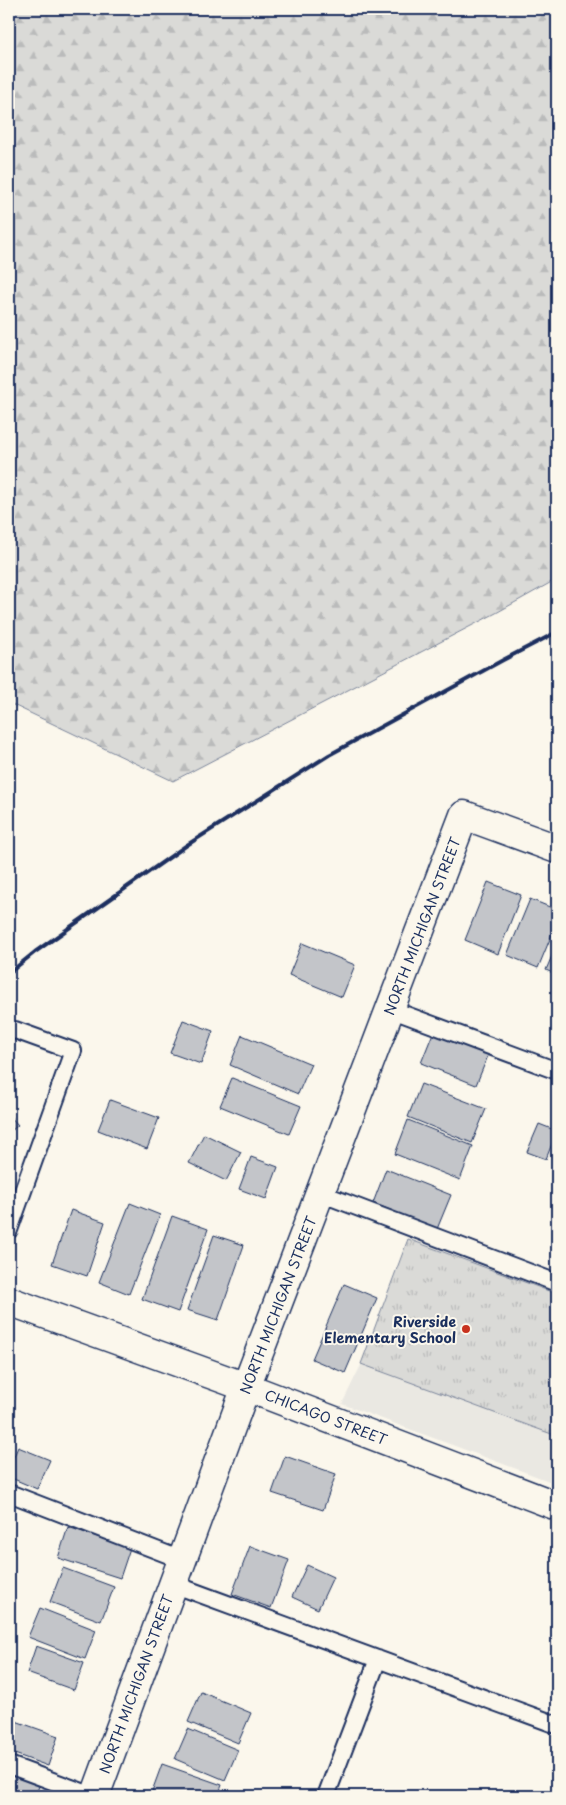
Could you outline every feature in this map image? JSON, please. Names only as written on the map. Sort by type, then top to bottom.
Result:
[{"type":"street","name":"NORTH MICHIGAN STREET","points":[[94,1796],[246,1387],[464,815],[557,849]]},
{"type":"street","name":"CHICAGO STREET","points":[[9,1301],[246,1387],[557,1506]]},
{"type":"lane","points":[[390,1009],[557,1071]]},
{"type":"lane","points":[[9,1032],[15,1030],[73,1051],[10,1230]]},
{"type":"lane","points":[[320,1193],[557,1283]]},
{"type":"lane","points":[[9,1493],[178,1572],[378,1659],[557,1726]]},
{"type":"lane","points":[[326,1796],[378,1659]]},
{"type":"lane","points":[[9,1765],[94,1796]]},
{"type":"shaded area","name":"Riverside Elementary School","points":[[557,1294],[557,1484],[342,1404],[362,1363]]},
{"type":"green space","points":[[9,9],[557,9],[557,579],[496,613],[173,781],[9,703]]},
{"type":"green space","name":"Riverside Elementary School","points":[[408,1239],[557,1294],[557,1436],[361,1364]]},
{"type":"building","points":[[488,882],[521,895],[498,954],[465,940]]},
{"type":"building","points":[[530,899],[557,910],[557,922],[538,968],[507,955]]},
{"type":"building","points":[[302,943],[355,965],[342,997],[289,975]]},
{"type":"building","points":[[557,944],[557,975],[546,970]]},
{"type":"building","points":[[183,1020],[213,1031],[201,1064],[170,1053]]},
{"type":"building","points":[[435,1028],[490,1051],[476,1085],[421,1063]]},
{"type":"building","points":[[242,1035],[311,1064],[298,1094],[230,1065]]},
{"type":"building","points":[[232,1078],[301,1106],[289,1134],[220,1106]]},
{"type":"building","points":[[421,1084],[486,1109],[472,1143],[408,1117]]},
{"type":"building","points":[[110,1100],[159,1118],[147,1149],[98,1130]]},
{"type":"building","points":[[9,1115],[18,1125],[9,1133]]},
{"type":"building","points":[[408,1120],[473,1146],[460,1180],[395,1154]]},
{"type":"building","points":[[539,1124],[557,1131],[546,1159],[527,1152]]},
{"type":"building","points":[[204,1134],[241,1152],[226,1181],[189,1163]]},
{"type":"building","points":[[251,1157],[278,1167],[266,1199],[239,1189]]},
{"type":"building","points":[[386,1169],[451,1195],[437,1229],[373,1203]]},
{"type":"building","points":[[130,1203],[160,1215],[129,1294],[99,1282]]},
{"type":"building","points":[[71,1210],[105,1222],[87,1276],[52,1264]]},
{"type":"building","points":[[172,1216],[208,1229],[178,1312],[142,1299]]},
{"type":"building","points":[[214,1235],[244,1245],[218,1320],[187,1310]]},
{"type":"building","points":[[344,1284],[377,1298],[345,1373],[312,1359]]},
{"type":"building","points":[[18,1447],[50,1460],[37,1489],[9,1477],[9,1468]]},
{"type":"building","points":[[285,1456],[336,1474],[323,1510],[272,1493]]},
{"type":"building","points":[[68,1527],[130,1548],[120,1578],[58,1558]]},
{"type":"building","points":[[250,1546],[289,1560],[271,1608],[232,1594]]},
{"type":"building","points":[[307,1565],[333,1577],[318,1609],[292,1597]]},
{"type":"building","points":[[63,1568],[114,1587],[101,1621],[50,1602]]},
{"type":"building","points":[[40,1608],[96,1630],[85,1659],[28,1637]]},
{"type":"building","points":[[36,1646],[84,1663],[74,1690],[27,1673]]},
{"type":"building","points":[[201,1692],[251,1713],[238,1743],[188,1722]]},
{"type":"building","points":[[10,1719],[58,1736],[48,1766],[9,1752]]},
{"type":"building","points":[[188,1729],[238,1750],[225,1780],[175,1759]]},
{"type":"building","points":[[162,1764],[222,1785],[218,1796],[157,1796],[151,1794]]},
{"type":"building","points":[[9,1771],[40,1784],[35,1796],[9,1796]]},
{"type":"railway","points":[[9,973],[35,952],[187,845],[329,755],[557,632]]},
{"type":"place","name":"Riverside Elementary School","points":[[466,1329]]}]
